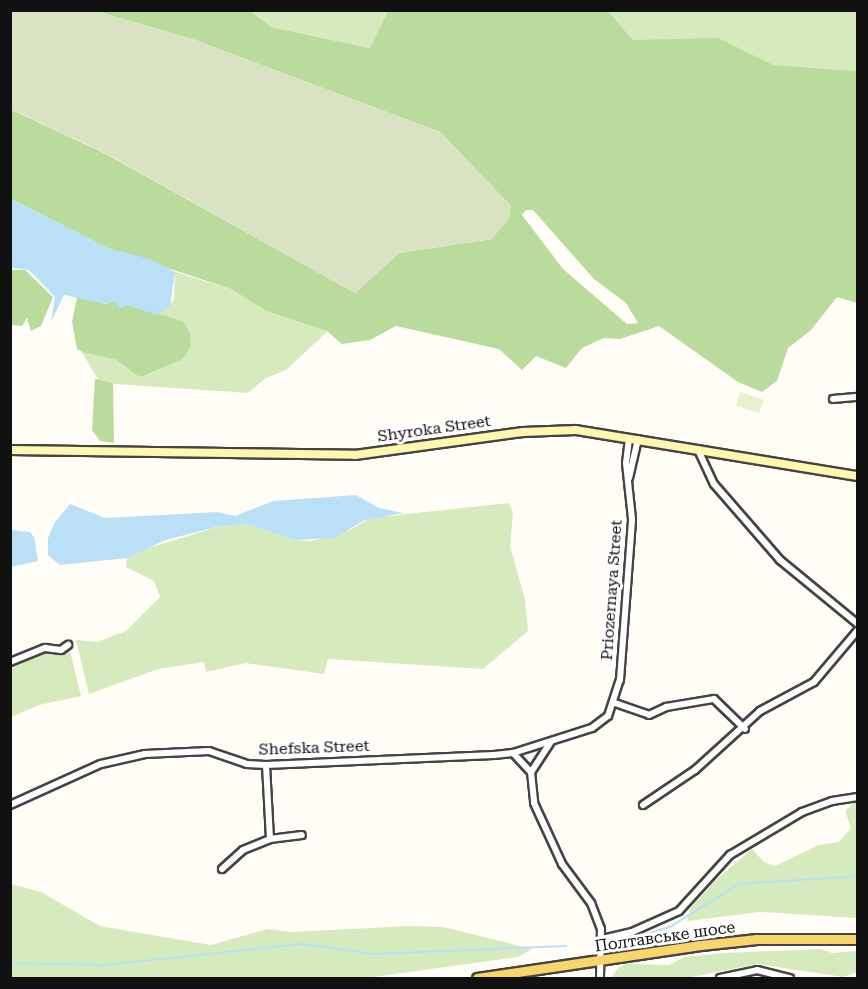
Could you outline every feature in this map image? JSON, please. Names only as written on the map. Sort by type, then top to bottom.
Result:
[{"type":"main road","name":"Shyroka Street","points":[[10,450],[355,455],[553,429],[633,438],[699,452],[858,476]]},
{"type":"main road","name":"Полтавське шосе","points":[[477,978],[757,939],[858,939]]},
{"type":"street","points":[[833,399],[858,397]]},
{"type":"street","points":[[629,478],[625,450],[633,438]]},
{"type":"street","points":[[629,478],[633,438]]},
{"type":"street","points":[[699,452],[714,484],[780,560],[858,624]]},
{"type":"street","name":"Priozernaya Street","points":[[615,703],[632,519],[629,478]]},
{"type":"street","points":[[644,805],[745,729],[760,711],[814,682],[858,630]]},
{"type":"street","points":[[10,662],[45,648],[61,650],[68,645]]},
{"type":"street","points":[[615,703],[649,715],[666,707],[714,699],[745,729]]},
{"type":"street","name":"Shefska Street","points":[[10,805],[101,764],[145,754],[209,750],[247,764],[266,765],[513,753],[592,728],[608,716],[615,703]]},
{"type":"street","points":[[531,772],[552,741]]},
{"type":"street","points":[[513,753],[531,772],[539,819],[562,864],[591,903],[602,939],[600,978]]},
{"type":"street","points":[[266,765],[270,838]]},
{"type":"street","points":[[602,939],[632,932],[679,911],[730,855],[802,812],[831,801],[858,797]]},
{"type":"street","points":[[222,869],[243,850],[270,838],[302,835]]},
{"type":"street","points":[[720,978],[757,970],[790,978]]},
{"type":"green space","points":[[11,11],[96,11],[195,40],[440,132],[511,206],[509,219],[492,239],[399,253],[355,293],[107,154],[11,109]]},
{"type":"green space","points":[[96,11],[251,11],[271,27],[370,48],[388,11],[608,11],[633,40],[718,38],[774,65],[857,71],[857,303],[837,297],[811,330],[788,348],[777,381],[762,392],[738,382],[659,326],[620,339],[604,338],[582,348],[566,368],[536,356],[522,370],[499,349],[396,326],[370,340],[342,344],[327,331],[266,311],[231,289],[107,248],[11,199],[10,109],[106,154],[355,293],[399,253],[492,239],[511,206],[440,132],[195,40]],"holes":[[[526,210],[533,210],[594,279],[626,303],[638,323],[627,324],[563,269],[522,215]]]},
{"type":"green space","points":[[251,11],[388,11],[371,48],[271,27]]},
{"type":"green space","points":[[608,11],[857,11],[857,71],[774,65],[739,48],[633,40]]},
{"type":"green space","points":[[10,270],[25,270],[53,297],[41,326],[31,331],[27,318],[22,326],[11,325]]},
{"type":"green space","points":[[175,272],[231,289],[266,311],[328,331],[286,370],[266,378],[248,393],[100,383],[82,352],[116,360],[138,376],[145,376],[183,359],[191,347],[190,333],[183,321],[157,315],[174,300]]},
{"type":"green space","points":[[77,297],[106,304],[113,301],[183,321],[190,333],[191,347],[183,359],[144,376],[138,376],[116,360],[82,352],[77,349],[72,322]]},
{"type":"green space","points":[[95,379],[113,383],[114,443],[100,441],[92,430]]},
{"type":"green space","points":[[740,392],[764,400],[759,413],[736,406]]},
{"type":"green space","points":[[509,503],[513,512],[510,546],[525,599],[528,631],[483,669],[328,659],[324,674],[245,663],[206,672],[204,662],[158,669],[89,694],[76,640],[97,642],[126,631],[160,597],[154,581],[126,567],[127,558],[139,551],[220,526],[248,524],[295,540],[312,541],[350,530],[370,518]]},
{"type":"green space","points":[[47,649],[70,651],[81,696],[39,705],[11,717],[11,663]]},
{"type":"green space","points":[[857,800],[857,918],[760,912],[687,921],[690,909],[716,880],[752,849],[764,862],[775,866],[819,845],[839,842],[851,828],[845,811]]},
{"type":"green space","points":[[11,884],[41,892],[100,926],[211,945],[268,929],[293,932],[408,926],[443,927],[532,949],[518,957],[366,978],[11,978]]},
{"type":"green space","points":[[820,949],[832,953],[857,951],[857,972],[843,977],[757,964],[687,978],[611,978],[618,968],[627,964],[669,965],[685,957]]},
{"type":"water","points":[[11,199],[107,248],[150,259],[175,272],[170,306],[157,315],[127,305],[122,309],[113,301],[106,304],[64,295],[51,322],[55,297],[29,270],[11,268]]},
{"type":"water","points":[[356,495],[379,508],[403,513],[365,520],[334,538],[295,540],[248,524],[220,526],[166,540],[127,558],[60,565],[48,555],[48,538],[55,522],[70,504],[105,518],[217,512],[235,516],[273,501]]},
{"type":"water","points":[[11,530],[30,532],[34,537],[38,561],[11,567]]},
{"type":"waterway","points":[[637,937],[672,926],[739,884],[858,876]]},
{"type":"waterway","points":[[10,963],[105,965],[303,944],[373,954],[566,946]]}]
